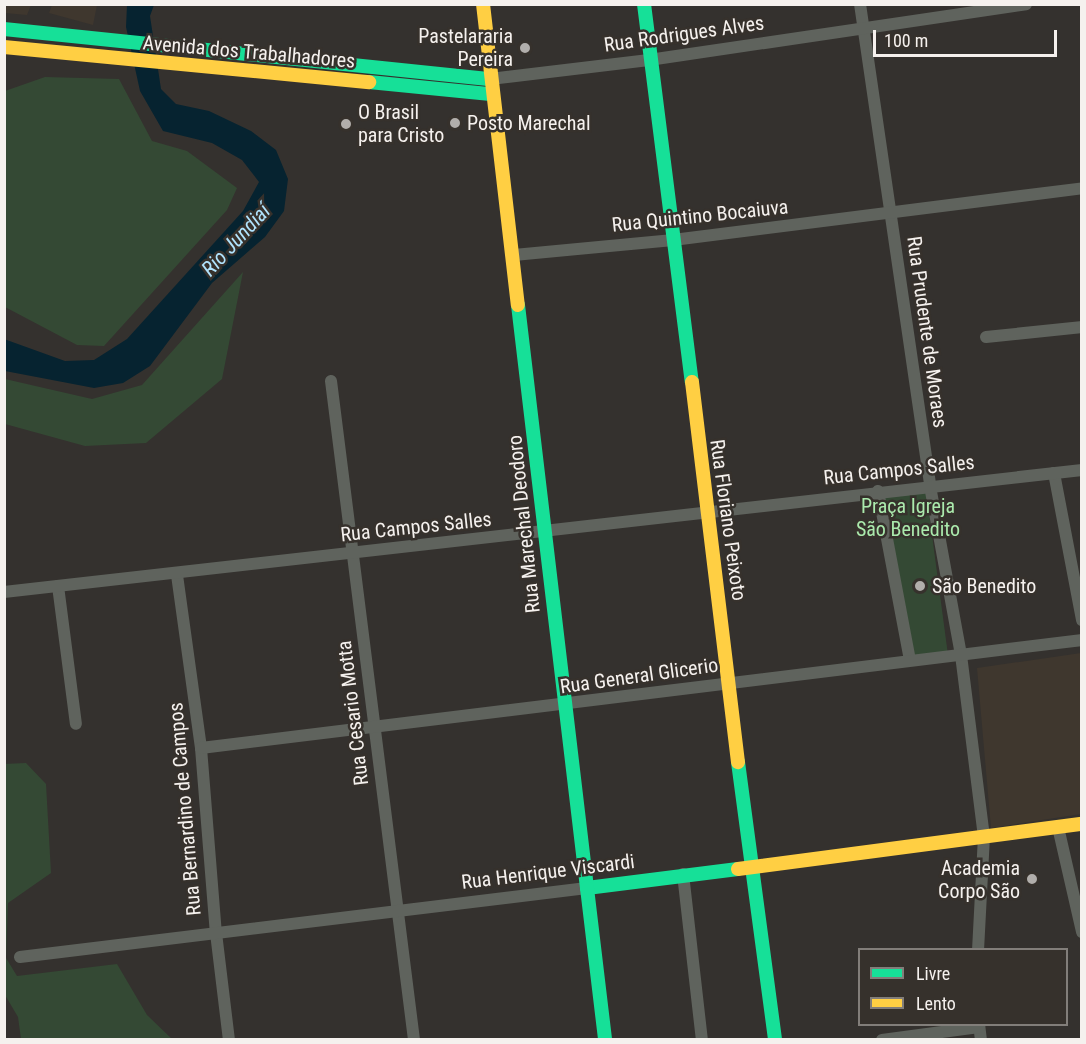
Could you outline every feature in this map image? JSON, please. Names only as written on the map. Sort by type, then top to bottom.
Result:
[{"type":"main road","name":"Rua Marechal Deodoro","points":[[483,4],[490,94],[513,255],[564,706],[605,1040]]},
{"type":"main road","name":"Rua Floriano Peixoto","points":[[644,4],[649,60],[730,683],[748,866],[775,1040]]},
{"type":"main road","name":"Avenida dos Trabalhadores","points":[[4,29],[180,50],[490,80]]},
{"type":"main road","name":"Avenida dos Trabalhadores","points":[[4,47],[175,66],[490,94]]},
{"type":"main road","name":"Rua Henrique Viscardi","points":[[587,888],[1082,824]]},
{"type":"street","name":"Rua Prudente de Moraes","points":[[860,4],[930,486],[961,655],[984,836],[978,948]]},
{"type":"street","name":"Rua Rodrigues Alves","points":[[490,80],[649,60],[1026,4]]},
{"type":"street","name":"Rua Quintino Bocaiuva","points":[[513,255],[673,240],[1082,188]]},
{"type":"street","points":[[986,337],[1082,327]]},
{"type":"street","name":"Rua Cesario Motta","points":[[331,381],[414,1040]]},
{"type":"street","name":"Rua Campos Salles","points":[[4,592],[177,575],[545,533],[878,491],[1082,470]]},
{"type":"street","points":[[1054,473],[1082,620]]},
{"type":"street","points":[[878,491],[910,660]]},
{"type":"street","name":"Rua Bernardino de Campos","points":[[177,575],[201,748],[216,933],[229,1040]]},
{"type":"street","points":[[58,586],[76,724]]},
{"type":"street","name":"Rua General Glicerio","points":[[201,748],[564,706],[910,660],[1082,640]]},
{"type":"street","points":[[1058,827],[1082,932]]},
{"type":"street","points":[[683,874],[702,1040]]},
{"type":"street","name":"Rua Henrique Viscardi","points":[[20,957],[587,888]]},
{"type":"street","points":[[882,1040],[979,1030]]},
{"type":"shaded area","points":[[5,4],[31,5],[27,15],[5,13]]},
{"type":"shaded area","points":[[52,5],[97,5],[93,25],[49,13]]},
{"type":"shaded area","points":[[1081,653],[1081,814],[991,828],[977,668]]},
{"type":"green space","points":[[45,77],[119,79],[152,141],[187,151],[237,188],[227,210],[104,346],[77,345],[5,307],[5,91]]},
{"type":"green space","points":[[243,272],[222,379],[146,443],[85,446],[5,424],[5,379],[92,399],[142,385]]},
{"type":"green space","name":"Praça Igreja São Benedito","points":[[926,490],[948,655],[910,660],[883,496]]},
{"type":"green space","points":[[26,763],[46,784],[51,873],[8,903],[6,958],[17,976],[117,964],[147,1015],[172,1039],[21,1039],[18,1017],[5,995],[4,764]]},
{"type":"water","name":"Rio Jundiaí","points":[[127,5],[154,5],[150,16],[161,89],[176,104],[209,111],[251,131],[276,150],[288,179],[284,211],[265,237],[212,283],[150,366],[123,383],[94,388],[5,371],[4,339],[65,361],[94,360],[127,339],[243,211],[259,182],[242,160],[212,143],[163,131],[140,91],[126,27]]},
{"type":"traffic: fast","points":[[644,4],[692,382]]},
{"type":"traffic: fast","points":[[4,29],[490,79]]},
{"type":"traffic: fast","points":[[369,82],[490,94]]},
{"type":"traffic: fast","points":[[518,305],[587,888],[738,869]]},
{"type":"traffic: fast","points":[[738,762],[775,1040]]},
{"type":"traffic: fast","points":[[587,888],[605,1040]]},
{"type":"traffic: slow","points":[[483,4],[518,305]]},
{"type":"traffic: slow","points":[[4,47],[369,82]]},
{"type":"traffic: slow","points":[[692,382],[738,762]]},
{"type":"traffic: slow","points":[[738,869],[1082,824]]},
{"type":"place","name":"Pastelararia Pereira","points":[[525,48]]},
{"type":"place","name":"Posto Marechal","points":[[455,123]]},
{"type":"place","name":"O Brasil para Cristo","points":[[346,124]]},
{"type":"place","name":"São Benedito","points":[[920,586]]},
{"type":"place","name":"Academia Corpo São","points":[[1032,879]]}]
